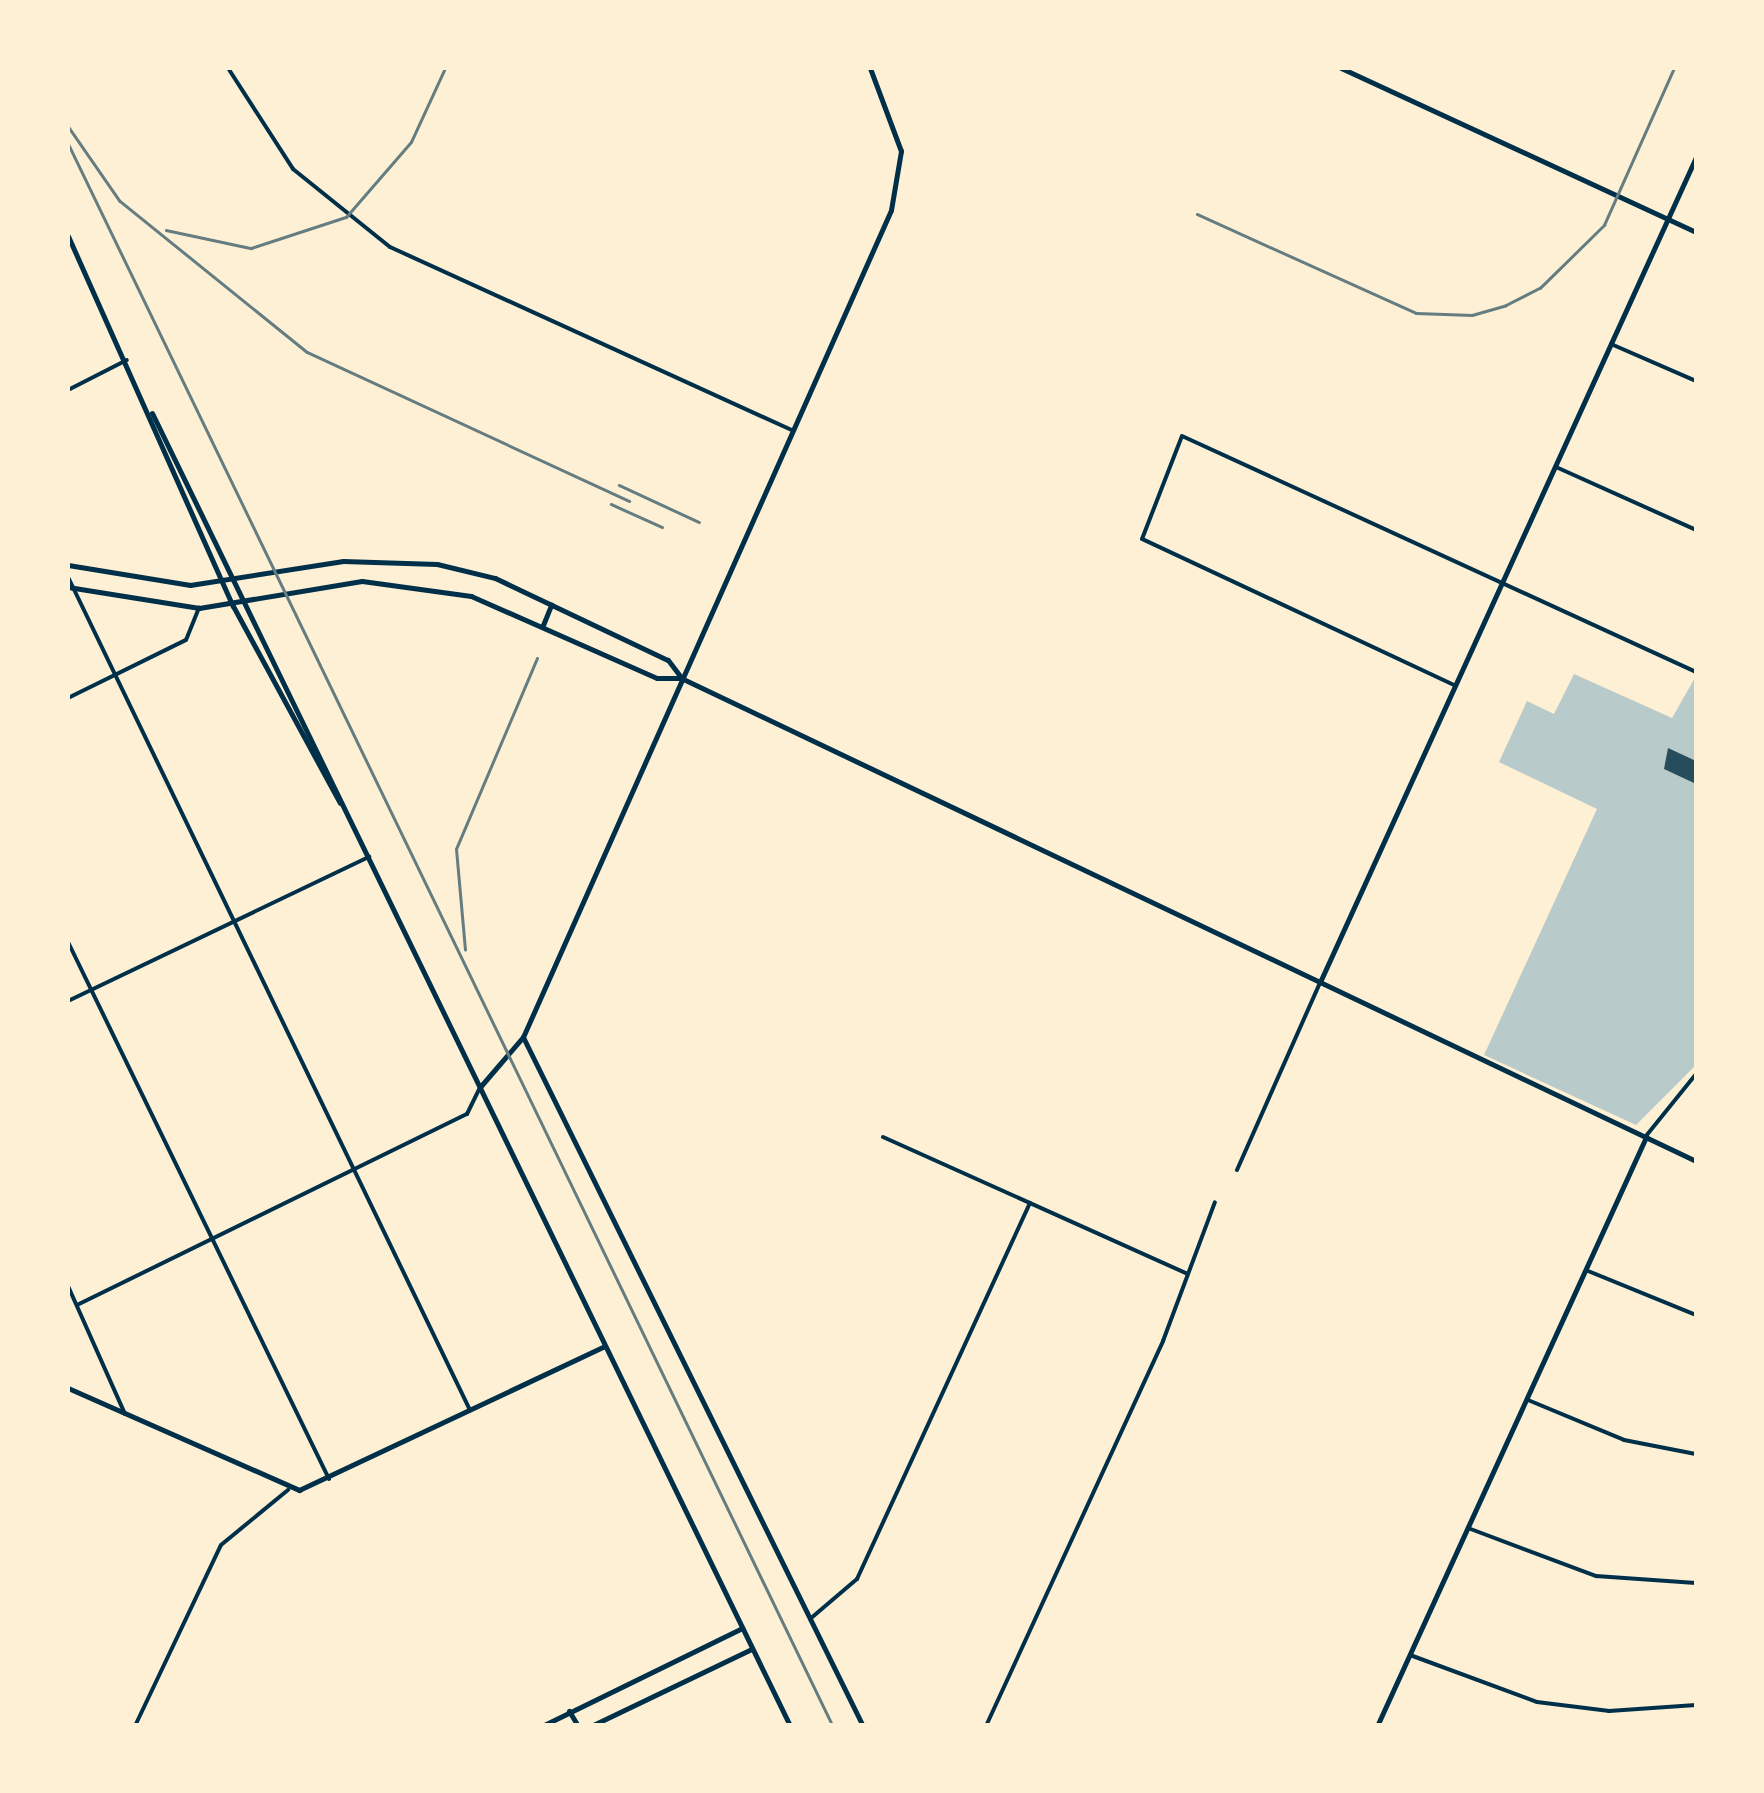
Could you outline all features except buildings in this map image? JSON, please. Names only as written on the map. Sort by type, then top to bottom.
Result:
[{"type":"street","points":[[228,68],[293,169],[390,247],[792,430]]},
{"type":"street","points":[[77,1304],[468,1114],[480,1087],[523,1037],[897,195],[901,152],[870,68]]},
{"type":"street","points":[[1341,68],[1696,232]]},
{"type":"street","points":[[1236,1170],[1455,686],[1498,580],[1556,467],[1696,157]]},
{"type":"street","points":[[68,236],[152,414],[174,476],[233,606],[300,735],[345,809]]},
{"type":"street","points":[[1611,344],[1696,381]]},
{"type":"street","points":[[68,390],[127,360]]},
{"type":"street","points":[[152,414],[186,470],[312,730],[368,857],[790,1726]]},
{"type":"street","points":[[1455,686],[1142,539],[1182,436],[1696,672]]},
{"type":"street","points":[[1556,467],[1696,530]]},
{"type":"street","points":[[174,476],[186,470]]},
{"type":"street","points":[[68,565],[224,585],[343,560],[402,560],[495,578],[668,660],[681,678]]},
{"type":"street","points":[[68,577],[112,676],[471,1411]]},
{"type":"street","points":[[70,588],[199,608],[406,581],[543,625],[658,678],[681,678],[1696,1161]]},
{"type":"street","points":[[543,625],[552,604]]},
{"type":"street","points":[[68,698],[186,640],[199,608]]},
{"type":"street","points":[[300,735],[312,730]]},
{"type":"street","points":[[68,1001],[368,857]]},
{"type":"street","points":[[68,942],[329,1479]]},
{"type":"street","points":[[523,1037],[863,1726]]},
{"type":"street","points":[[1377,1726],[1646,1137],[1696,1074]]},
{"type":"street","points":[[883,1137],[1188,1274]]},
{"type":"street","points":[[986,1726],[1188,1274],[1215,1202]]},
{"type":"street","points":[[810,1619],[858,1580],[1030,1203]]},
{"type":"street","points":[[1588,1271],[1696,1315]]},
{"type":"street","points":[[68,1286],[126,1415]]},
{"type":"street","points":[[135,1726],[221,1545],[288,1490],[329,1479],[605,1346]]},
{"type":"street","points":[[68,1388],[288,1490]]},
{"type":"street","points":[[1528,1400],[1624,1440],[1696,1454]]},
{"type":"street","points":[[1468,1528],[1596,1576],[1696,1583]]},
{"type":"street","points":[[542,1726],[742,1628]]},
{"type":"street","points":[[591,1726],[752,1649]]},
{"type":"street","points":[[1410,1655],[1537,1702],[1609,1711],[1696,1705]]},
{"type":"street","points":[[569,1711],[578,1726]]},
{"type":"shaded area","points":[[1574,674],[1672,718],[1696,676],[1696,1065],[1636,1125],[1484,1055],[1597,809],[1499,762],[1527,701],[1554,714]]},
{"type":"railway","points":[[166,230],[251,248],[346,217],[411,142],[445,68]]},
{"type":"railway","points":[[1197,214],[1416,313],[1472,315],[1506,305],[1540,288],[1604,225],[1674,68]]},
{"type":"railway","points":[[68,126],[120,201],[307,352],[629,501]]},
{"type":"railway","points":[[68,143],[833,1726]]},
{"type":"railway","points":[[619,485],[699,522]]},
{"type":"railway","points":[[611,504],[662,527]]},
{"type":"railway","points":[[465,950],[456,849],[537,658]]}]
